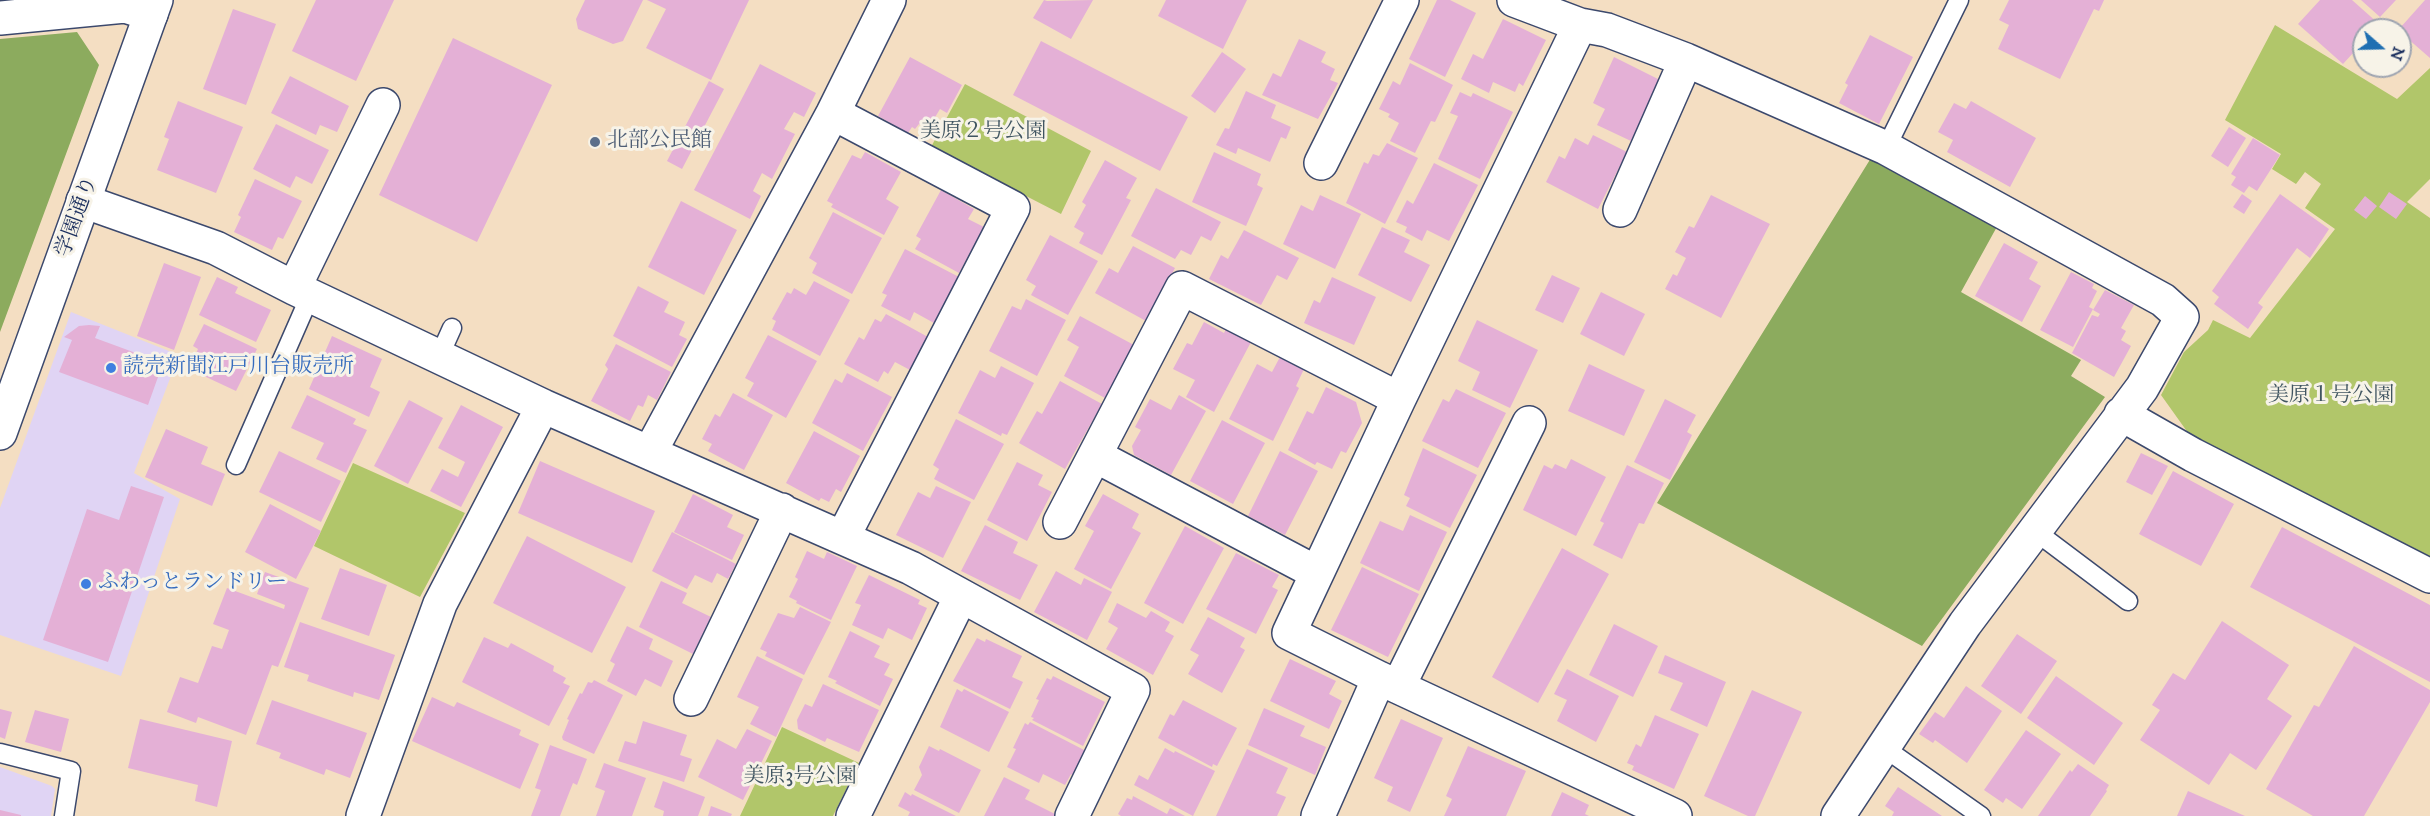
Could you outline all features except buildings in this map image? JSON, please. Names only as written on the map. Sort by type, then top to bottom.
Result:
[{"type":"street","points":[[650,452],[833,113],[889,0]]},
{"type":"street","points":[[1321,164],[1402,0]]},
{"type":"street","points":[[1514,0],[1580,25],[1607,30],[1686,60],[1887,148],[2163,300],[2182,317],[2142,388],[1965,624],[1838,816]]},
{"type":"street","points":[[0,18],[125,6],[153,7]]},
{"type":"street","name":"学園通り","points":[[0,433],[153,7]]},
{"type":"street","points":[[1580,25],[1399,399],[1289,633],[1388,683],[1675,816]]},
{"type":"street","points":[[1620,210],[1686,60]]},
{"type":"street","points":[[302,292],[384,105]]},
{"type":"street","points":[[833,113],[1013,208],[843,537]]},
{"type":"street","points":[[83,201],[216,249],[302,292],[446,342],[543,405],[911,568],[1133,690],[1072,816]]},
{"type":"street","points":[[1060,522],[1182,288],[1399,399]]},
{"type":"street","points":[[363,816],[440,604],[543,405]]},
{"type":"street","points":[[2121,414],[2193,455],[2430,576]]},
{"type":"street","points":[[1317,816],[1529,423]]},
{"type":"street","points":[[1096,456],[1317,573]]},
{"type":"street","points":[[691,699],[782,510]]},
{"type":"street","points":[[853,816],[961,596]]},
{"type":"lane","points":[[1887,148],[1959,0]]},
{"type":"lane","points":[[236,465],[302,292]]},
{"type":"lane","points":[[2035,531],[2128,601]]},
{"type":"lane","points":[[1883,747],[1981,816]]},
{"type":"lane","points":[[0,753],[71,771],[64,816]]},
{"type":"shaded area","points":[[71,312],[179,355],[134,473],[180,499],[121,676],[0,635],[0,508]]},
{"type":"shaded area","points":[[0,767],[52,786],[55,789],[51,816],[0,816]]},
{"type":"green space","name":"美原１号公園","points":[[2275,25],[2352,72],[2352,78],[2362,78],[2397,99],[2430,68],[2430,179],[2407,202],[2430,218],[2430,560],[2191,437],[2161,395],[2184,352],[2208,330],[2213,320],[2250,338],[2335,229],[2305,208],[2321,184],[2305,172],[2296,184],[2272,169],[2281,154],[2225,120]]},
{"type":"green space","points":[[77,32],[99,65],[0,332],[0,39]]},
{"type":"green space","name":"美原２号公園","points":[[965,84],[1091,151],[1061,214],[931,147]]},
{"type":"green space","points":[[1871,158],[1999,223],[1961,292],[2081,360],[2071,376],[2105,397],[1922,646],[1657,503]]},
{"type":"green space","points":[[353,463],[465,513],[420,597],[314,546]]},
{"type":"green space","name":"美原3号公園","points":[[782,727],[859,763],[833,816],[740,816]]},
{"type":"place","name":"北部公民館","points":[[595,142]]},
{"type":"place","name":"読売新聞江戸川台販売所","points":[[111,368]]},
{"type":"place","name":"ふわっとランドリー","points":[[86,584]]}]
